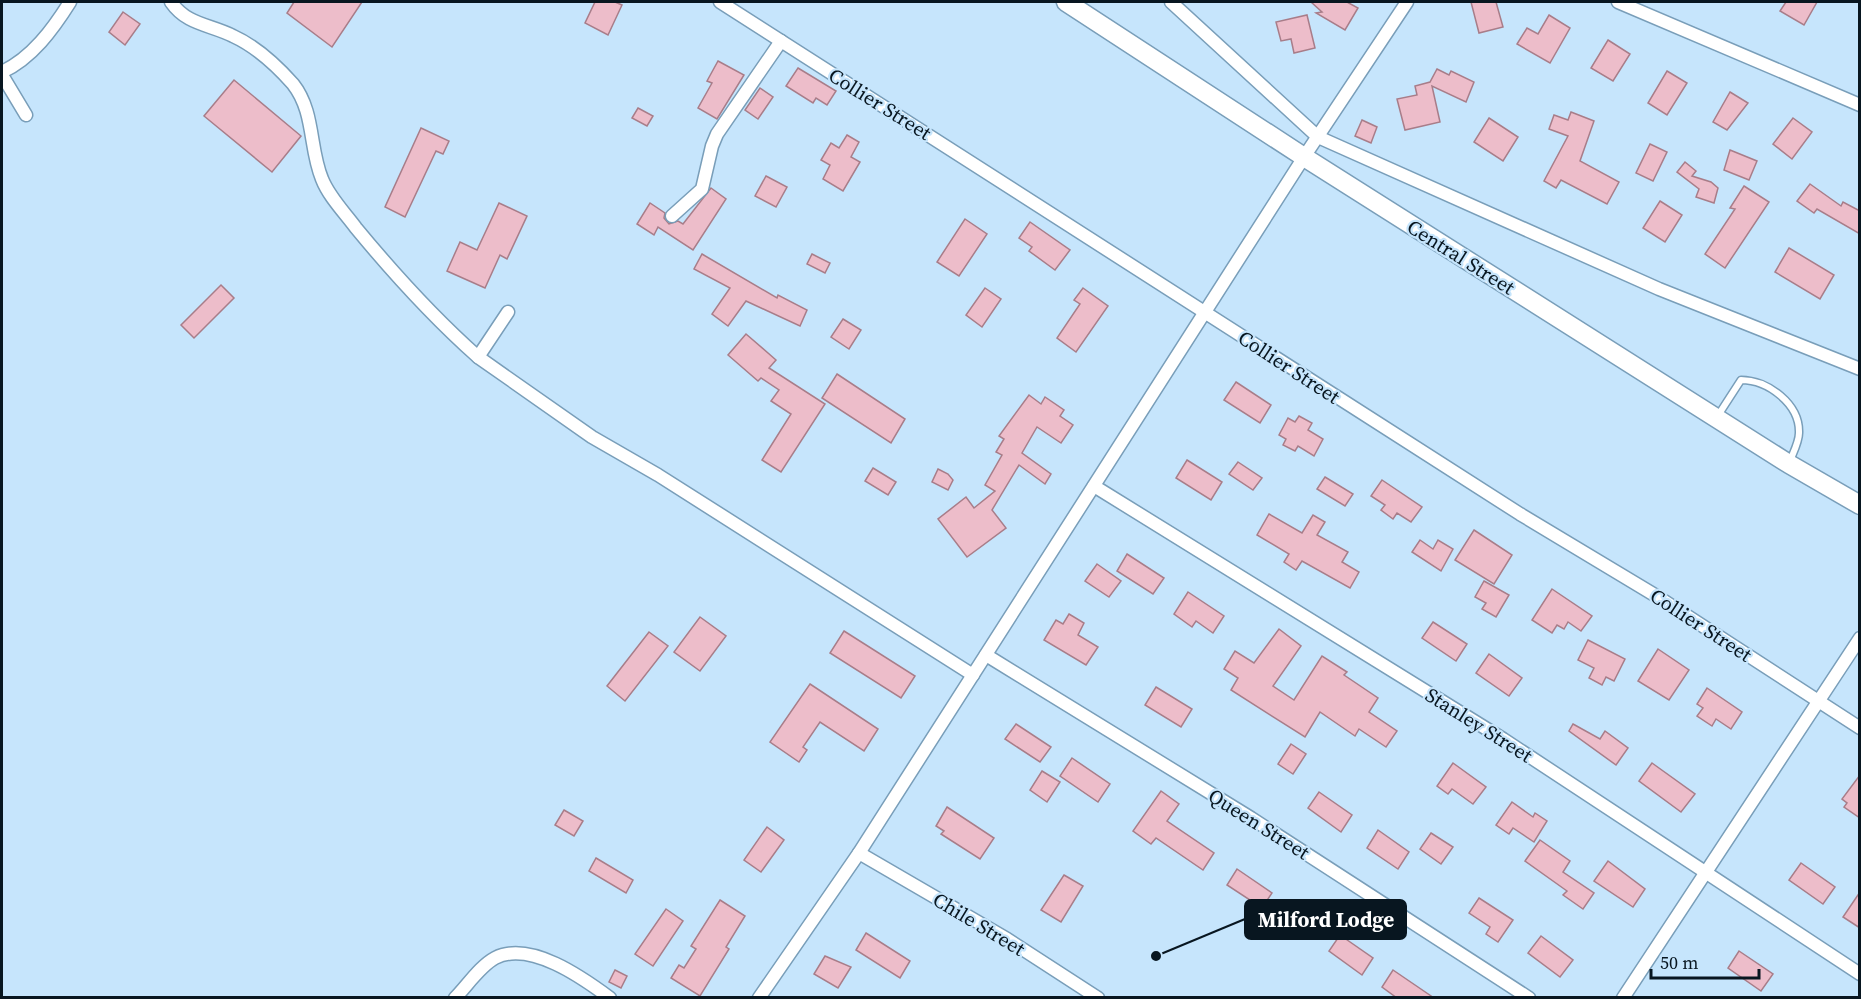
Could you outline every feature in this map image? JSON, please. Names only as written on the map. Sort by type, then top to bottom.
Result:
[{"type":"main road","name":"Central Street","points":[[1066,2],[1304,158],[1789,464],[1860,505]]},
{"type":"street","points":[[26,115],[2,74],[45,38],[70,2]]},
{"type":"street","points":[[171,2],[183,17],[218,29],[254,48],[292,84],[302,98],[309,116],[322,180],[341,208],[399,280],[443,326],[478,357],[592,437],[658,475],[973,675]]},
{"type":"street","name":"Collier Street","points":[[720,2],[1520,514],[1658,597],[1860,728]]},
{"type":"street","points":[[1171,2],[1318,137],[1659,289],[1860,369]]},
{"type":"street","points":[[759,998],[859,853],[1304,158],[1407,2]]},
{"type":"street","points":[[1618,2],[1860,105]]},
{"type":"street","points":[[672,216],[702,189],[717,134],[781,41]]},
{"type":"street","points":[[478,357],[508,312]]},
{"type":"street","name":"Stanley Street","points":[[1094,486],[1503,739],[1860,974]]},
{"type":"street","points":[[1623,998],[1860,638]]},
{"type":"street","name":"Queen Street","points":[[986,655],[1251,818],[1529,998]]},
{"type":"street","name":"Chile Street","points":[[859,853],[1007,939],[1098,998]]},
{"type":"street","points":[[455,998],[496,958],[525,955],[560,966],[610,998]]},
{"type":"lane","points":[[1716,418],[1741,380],[1755,380],[1787,400],[1796,415],[1800,434],[1789,464]]},
{"type":"building","points":[[294,2],[362,2],[332,47],[287,13]]},
{"type":"building","points":[[595,2],[615,2],[622,5],[608,35],[585,23]]},
{"type":"building","points":[[1311,2],[1347,2],[1358,8],[1345,30],[1316,13],[1322,12]]},
{"type":"building","points":[[1471,2],[1496,2],[1503,27],[1479,33]]},
{"type":"building","points":[[1786,2],[1817,2],[1804,25],[1780,11]]},
{"type":"building","points":[[123,12],[140,24],[125,45],[109,32]]},
{"type":"building","points":[[1307,15],[1315,48],[1294,53],[1291,39],[1281,41],[1276,22]]},
{"type":"building","points":[[1549,15],[1570,28],[1550,63],[1517,44],[1527,28],[1538,34]]},
{"type":"building","points":[[1608,40],[1630,54],[1613,81],[1591,68]]},
{"type":"building","points":[[718,61],[744,75],[717,119],[698,108],[712,83],[707,81]]},
{"type":"building","points":[[798,68],[836,91],[827,105],[816,98],[813,103],[786,86]]},
{"type":"building","points":[[1437,69],[1449,75],[1451,71],[1474,82],[1466,102],[1432,86],[1440,122],[1405,130],[1397,99],[1417,95],[1415,86],[1430,82]]},
{"type":"building","points":[[1667,71],[1687,83],[1667,115],[1648,103]]},
{"type":"building","points":[[234,80],[301,136],[272,172],[204,116]]},
{"type":"building","points":[[760,88],[773,97],[758,119],[745,110]]},
{"type":"building","points":[[1730,92],[1748,103],[1727,130],[1713,122]]},
{"type":"building","points":[[638,108],[653,116],[647,126],[632,118]]},
{"type":"building","points":[[1571,112],[1594,121],[1580,161],[1619,182],[1607,204],[1561,180],[1556,188],[1544,181],[1568,136],[1549,129],[1554,115],[1568,120]]},
{"type":"building","points":[[1489,118],[1518,137],[1503,161],[1474,142]]},
{"type":"building","points":[[1793,118],[1812,132],[1792,159],[1773,144]]},
{"type":"building","points":[[1362,120],[1377,127],[1371,143],[1355,136]]},
{"type":"building","points":[[421,128],[449,141],[443,154],[436,151],[405,217],[385,207]]},
{"type":"building","points":[[847,135],[859,142],[851,157],[860,162],[843,191],[823,179],[830,165],[821,160],[831,143],[839,148]]},
{"type":"building","points":[[1650,144],[1667,152],[1653,181],[1636,173]]},
{"type":"building","points":[[1730,150],[1757,161],[1749,180],[1724,170]]},
{"type":"building","points":[[1685,162],[1696,171],[1692,176],[1711,182],[1718,188],[1714,203],[1696,197],[1699,189],[1677,172]]},
{"type":"building","points":[[766,176],[787,187],[776,207],[755,196]]},
{"type":"building","points":[[1810,184],[1841,206],[1843,202],[1860,211],[1860,234],[1817,209],[1814,213],[1797,201]]},
{"type":"building","points":[[1744,186],[1769,202],[1725,268],[1705,254],[1735,209],[1730,208]]},
{"type":"building","points":[[711,188],[726,199],[693,250],[658,227],[654,235],[637,224],[650,203],[665,213],[664,218],[669,224],[678,221],[683,224]]},
{"type":"building","points":[[1660,201],[1682,215],[1665,242],[1643,228]]},
{"type":"building","points":[[499,203],[527,216],[507,259],[500,255],[485,288],[447,271],[460,242],[477,250]]},
{"type":"building","points":[[965,219],[987,234],[959,276],[937,262]]},
{"type":"building","points":[[1030,222],[1070,250],[1055,270],[1029,251],[1032,247],[1019,238]]},
{"type":"building","points":[[1789,248],[1834,275],[1820,299],[1775,272]]},
{"type":"building","points":[[702,254],[777,298],[778,295],[807,310],[800,326],[746,301],[728,326],[712,314],[730,288],[694,269]]},
{"type":"building","points":[[812,254],[830,263],[825,273],[807,264]]},
{"type":"building","points":[[221,285],[234,298],[194,338],[181,325]]},
{"type":"building","points":[[985,288],[1001,299],[982,327],[966,315]]},
{"type":"building","points":[[1083,288],[1108,306],[1076,352],[1057,338],[1080,304],[1074,300]]},
{"type":"building","points":[[843,319],[861,330],[849,349],[831,337]]},
{"type":"building","points":[[746,334],[776,360],[769,368],[825,404],[781,472],[762,460],[791,414],[771,401],[779,390],[761,378],[758,381],[728,355]]},
{"type":"building","points":[[837,374],[905,419],[891,443],[822,398]]},
{"type":"building","points":[[1236,382],[1271,405],[1260,423],[1224,400]]},
{"type":"building","points":[[1029,395],[1041,404],[1045,397],[1064,410],[1060,416],[1073,425],[1061,443],[1037,427],[1022,453],[1051,474],[1045,484],[1019,465],[992,510],[1006,528],[967,557],[938,519],[966,497],[974,508],[995,491],[985,485],[1002,455],[996,452],[1004,439],[999,436]]},
{"type":"building","points":[[1299,416],[1312,423],[1308,430],[1323,439],[1314,456],[1298,446],[1295,451],[1283,445],[1286,439],[1279,435],[1288,418],[1295,422]]},
{"type":"building","points":[[1187,460],[1222,482],[1211,500],[1176,478]]},
{"type":"building","points":[[1238,462],[1262,478],[1253,490],[1229,474]]},
{"type":"building","points":[[873,468],[896,482],[888,495],[865,481]]},
{"type":"building","points":[[938,469],[948,474],[953,480],[948,490],[932,482]]},
{"type":"building","points":[[1325,477],[1353,494],[1345,506],[1317,489]]},
{"type":"building","points":[[1382,480],[1422,507],[1411,522],[1397,513],[1393,519],[1381,510],[1385,505],[1371,496]]},
{"type":"building","points":[[1269,514],[1302,533],[1313,515],[1325,522],[1317,535],[1348,552],[1342,562],[1359,572],[1350,588],[1302,561],[1296,570],[1284,562],[1289,554],[1257,535]]},
{"type":"building","points":[[1474,530],[1512,555],[1494,584],[1455,560]]},
{"type":"building","points":[[1420,540],[1433,549],[1438,540],[1453,549],[1441,571],[1412,552]]},
{"type":"building","points":[[1127,554],[1164,578],[1153,594],[1117,571]]},
{"type":"building","points":[[1097,564],[1121,581],[1109,597],[1085,581]]},
{"type":"building","points":[[1484,581],[1509,595],[1496,617],[1482,609],[1486,603],[1475,597]]},
{"type":"building","points":[[1552,589],[1592,616],[1581,631],[1568,622],[1564,629],[1557,625],[1552,633],[1532,620]]},
{"type":"building","points":[[1188,592],[1224,616],[1213,633],[1196,621],[1192,627],[1174,614]]},
{"type":"building","points":[[1069,614],[1084,623],[1078,635],[1098,647],[1086,665],[1044,640],[1056,620],[1063,624]]},
{"type":"building","points":[[700,617],[726,636],[700,671],[674,652]]},
{"type":"building","points":[[1433,622],[1467,644],[1456,661],[1422,638]]},
{"type":"building","points":[[1279,629],[1301,646],[1273,686],[1294,700],[1322,656],[1347,672],[1344,675],[1378,698],[1369,712],[1397,731],[1386,747],[1359,729],[1355,736],[1320,712],[1305,737],[1231,690],[1238,678],[1224,669],[1235,651],[1254,663]]},
{"type":"building","points":[[844,631],[915,676],[901,698],[830,653]]},
{"type":"building","points":[[649,632],[668,646],[625,701],[607,686]]},
{"type":"building","points":[[1588,640],[1625,659],[1614,681],[1606,677],[1602,685],[1589,678],[1594,668],[1578,660]]},
{"type":"building","points":[[1658,649],[1689,670],[1669,700],[1638,681]]},
{"type":"building","points":[[1489,654],[1522,678],[1509,696],[1476,673]]},
{"type":"building","points":[[810,684],[878,729],[864,751],[820,722],[803,747],[807,750],[799,762],[770,742]]},
{"type":"building","points":[[1156,687],[1192,709],[1181,727],[1145,705]]},
{"type":"building","points":[[1707,688],[1742,712],[1731,729],[1716,719],[1712,726],[1697,716],[1703,708],[1697,704]]},
{"type":"building","points":[[1016,724],[1051,747],[1040,762],[1005,739]]},
{"type":"building","points":[[1573,724],[1600,739],[1605,731],[1628,748],[1616,765],[1569,731]]},
{"type":"building","points":[[1291,744],[1306,754],[1293,774],[1278,764]]},
{"type":"building","points":[[1072,758],[1110,784],[1098,802],[1060,776]]},
{"type":"building","points":[[1453,763],[1486,787],[1473,804],[1452,789],[1448,794],[1437,786]]},
{"type":"building","points":[[1652,763],[1695,794],[1681,812],[1639,781]]},
{"type":"building","points":[[1042,771],[1060,782],[1047,802],[1030,790]]},
{"type":"building","points":[[1860,775],[1860,818],[1844,807],[1847,803],[1842,799]]},
{"type":"building","points":[[1161,791],[1179,804],[1167,821],[1214,853],[1203,870],[1156,838],[1151,844],[1133,831]]},
{"type":"building","points":[[1319,792],[1352,815],[1341,832],[1308,808]]},
{"type":"building","points":[[1512,802],[1533,817],[1535,813],[1547,821],[1534,842],[1513,828],[1509,834],[1496,825]]},
{"type":"building","points":[[947,807],[994,838],[980,859],[941,834],[944,831],[936,826]]},
{"type":"building","points":[[564,810],[583,821],[574,836],[555,825]]},
{"type":"building","points":[[767,827],[784,840],[761,872],[744,860]]},
{"type":"building","points":[[1378,830],[1409,852],[1398,869],[1367,848]]},
{"type":"building","points":[[1431,833],[1453,847],[1441,864],[1420,849]]},
{"type":"building","points":[[1540,840],[1570,861],[1563,872],[1594,893],[1583,909],[1563,895],[1567,891],[1525,861]]},
{"type":"building","points":[[596,858],[633,880],[626,893],[589,871]]},
{"type":"building","points":[[1608,861],[1645,889],[1633,907],[1594,881]]},
{"type":"building","points":[[1801,863],[1835,887],[1823,904],[1789,880]]},
{"type":"building","points":[[1237,869],[1272,893],[1262,908],[1227,885]]},
{"type":"building","points":[[1064,875],[1083,886],[1061,922],[1041,910]]},
{"type":"building","points":[[1860,892],[1860,928],[1843,917]]},
{"type":"building","points":[[1479,898],[1513,920],[1498,942],[1486,934],[1490,927],[1469,913]]},
{"type":"building","points":[[720,900],[745,916],[726,947],[729,949],[700,996],[671,978],[679,965],[684,968],[696,949],[691,946]]},
{"type":"building","points":[[666,909],[683,921],[653,966],[635,954]]},
{"type":"building","points":[[866,933],[910,961],[900,978],[856,950]]},
{"type":"building","points":[[1340,935],[1373,958],[1362,975],[1329,951]]},
{"type":"building","points":[[1541,936],[1573,960],[1560,977],[1528,953]]},
{"type":"building","points":[[1739,951],[1773,974],[1761,991],[1728,968]]},
{"type":"building","points":[[825,956],[851,967],[838,988],[814,974]]},
{"type":"building","points":[[615,970],[627,976],[621,988],[609,982]]},
{"type":"building","points":[[1393,970],[1434,998],[1397,998],[1382,987]]},
{"type":"place","name":"Milford Lodge","points":[[1156,956]]}]
